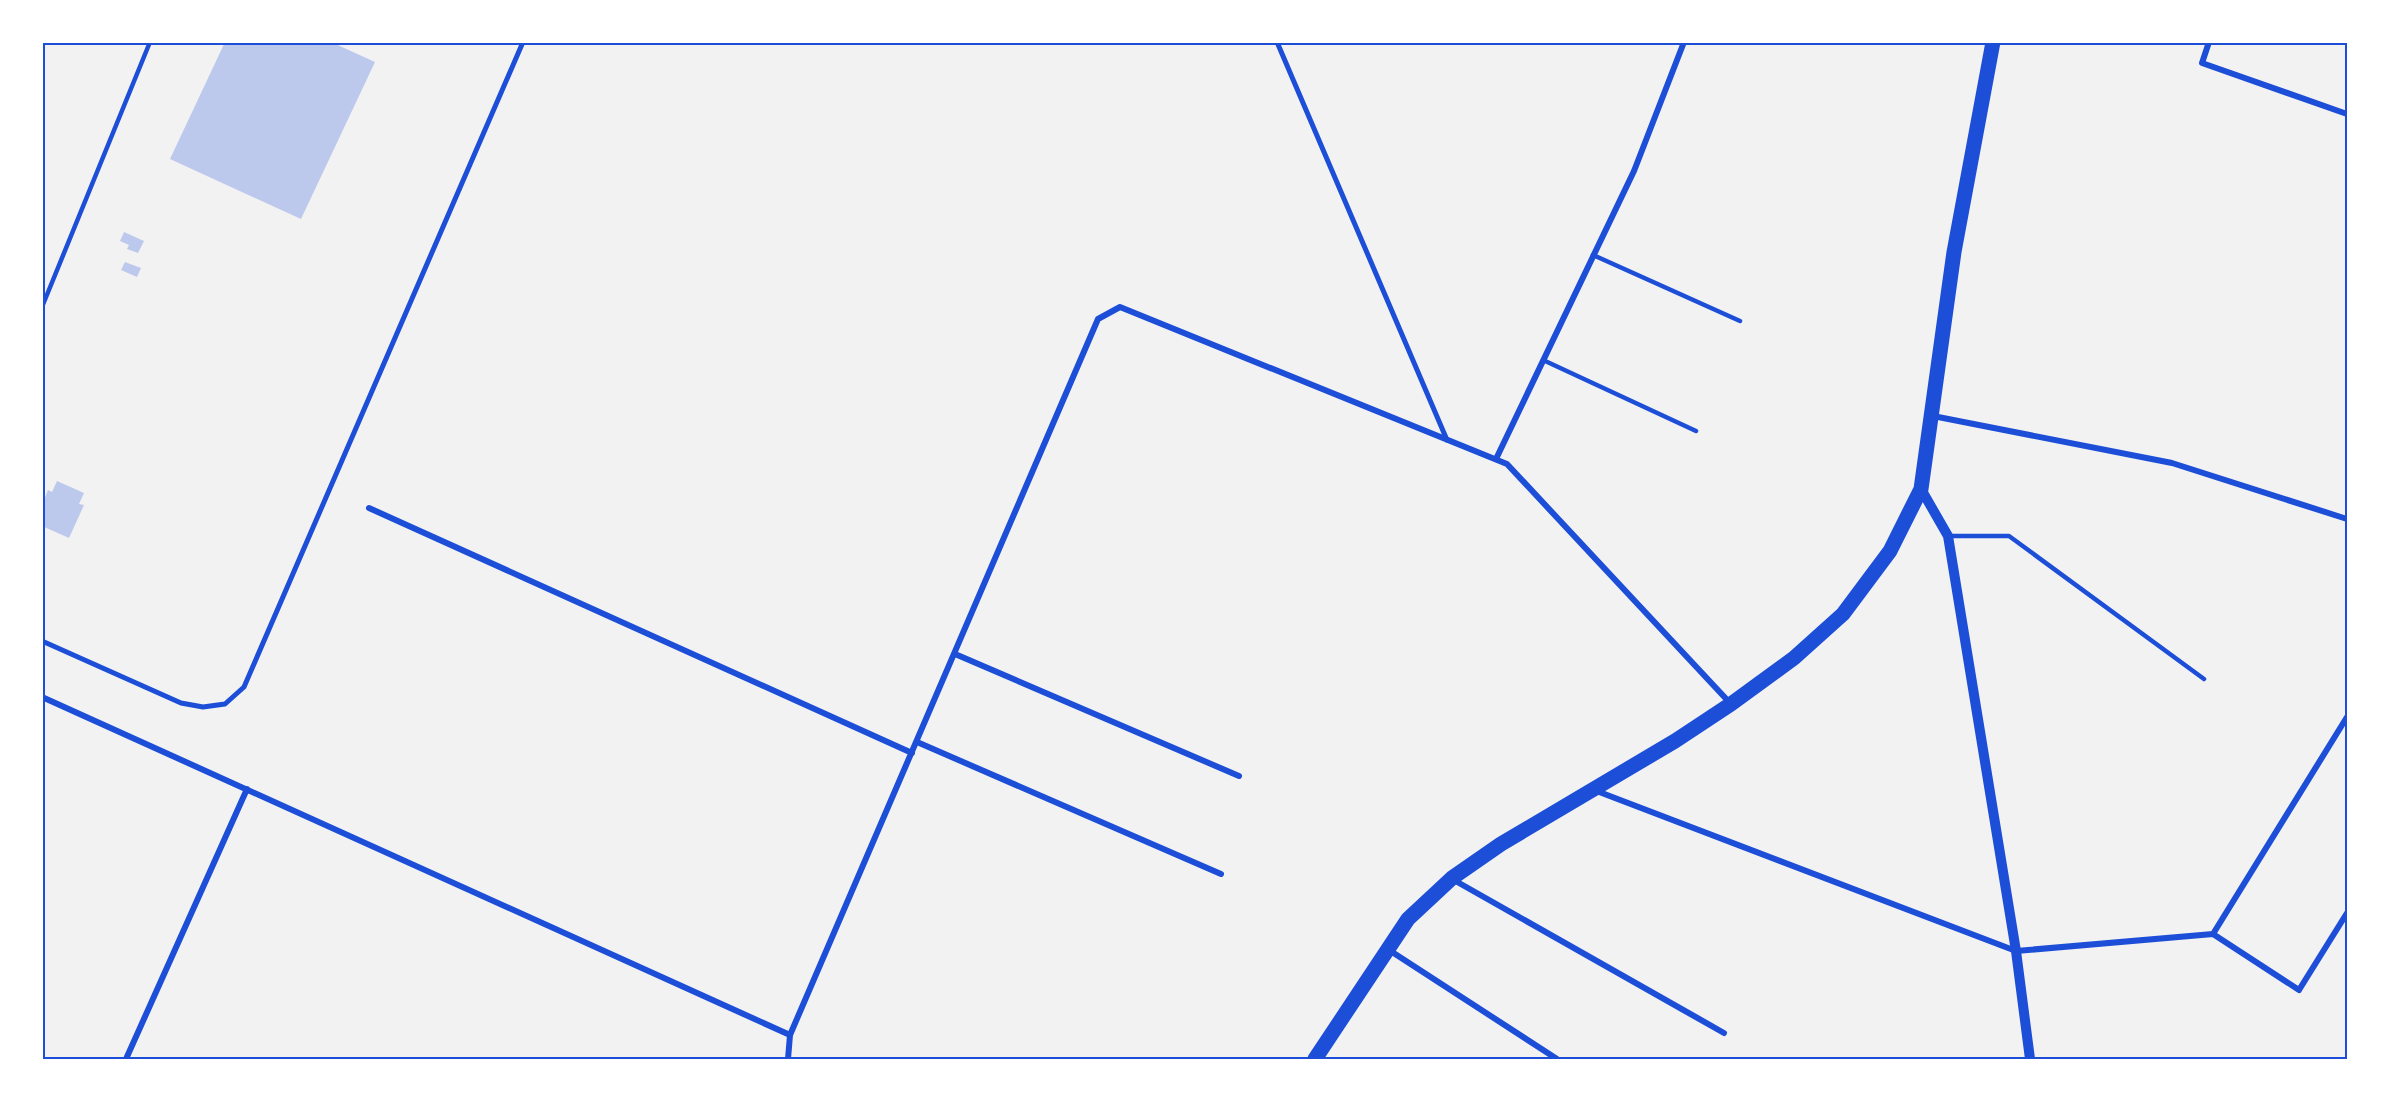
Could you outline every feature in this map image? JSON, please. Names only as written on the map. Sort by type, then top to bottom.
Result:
[{"type":"main road","points":[[1315,1059],[1408,919],[1452,878],[1501,844],[1731,704],[1794,658],[1843,614],[1890,551],[1921,489],[1954,252],[1993,42]]},
{"type":"street","points":[[42,641],[181,702],[203,707],[225,704],[244,687],[523,42]]},
{"type":"street","points":[[1277,42],[1447,440]]},
{"type":"street","points":[[1496,459],[1634,171],[1684,42]]},
{"type":"street","points":[[2209,42],[2202,63],[2347,114]]},
{"type":"street","points":[[788,1059],[790,1035],[1098,319],[1120,307],[1507,464],[1731,704]]},
{"type":"street","points":[[1932,415],[2172,463],[2347,519]]},
{"type":"street","points":[[1921,489],[1948,536],[2016,951],[2030,1059]]},
{"type":"street","points":[[369,508],[912,753]]},
{"type":"street","points":[[955,654],[1239,776]]},
{"type":"street","points":[[42,697],[790,1035]]},
{"type":"street","points":[[2213,934],[2347,717]]},
{"type":"street","points":[[917,742],[1221,874]]},
{"type":"street","points":[[126,1059],[247,789]]},
{"type":"street","points":[[1593,790],[2016,951],[2213,934],[2299,990],[2347,913]]},
{"type":"street","points":[[1452,878],[1724,1033]]},
{"type":"street","points":[[1387,948],[1557,1059]]},
{"type":"lane","points":[[42,307],[150,42]]},
{"type":"lane","points":[[1593,255],[1740,321]]},
{"type":"lane","points":[[1543,360],[1695,431]]},
{"type":"lane","points":[[1948,536],[2009,536],[2204,679]]},
{"type":"building","points":[[225,42],[331,42],[375,62],[301,219],[170,159]]},
{"type":"building","points":[[124,232],[144,241],[138,253],[127,249],[129,245],[120,241]]},
{"type":"building","points":[[125,262],[141,268],[137,277],[121,270]]},
{"type":"building","points":[[57,481],[84,493],[79,504],[84,505],[69,538],[42,526],[42,505],[48,490],[52,492]]}]
